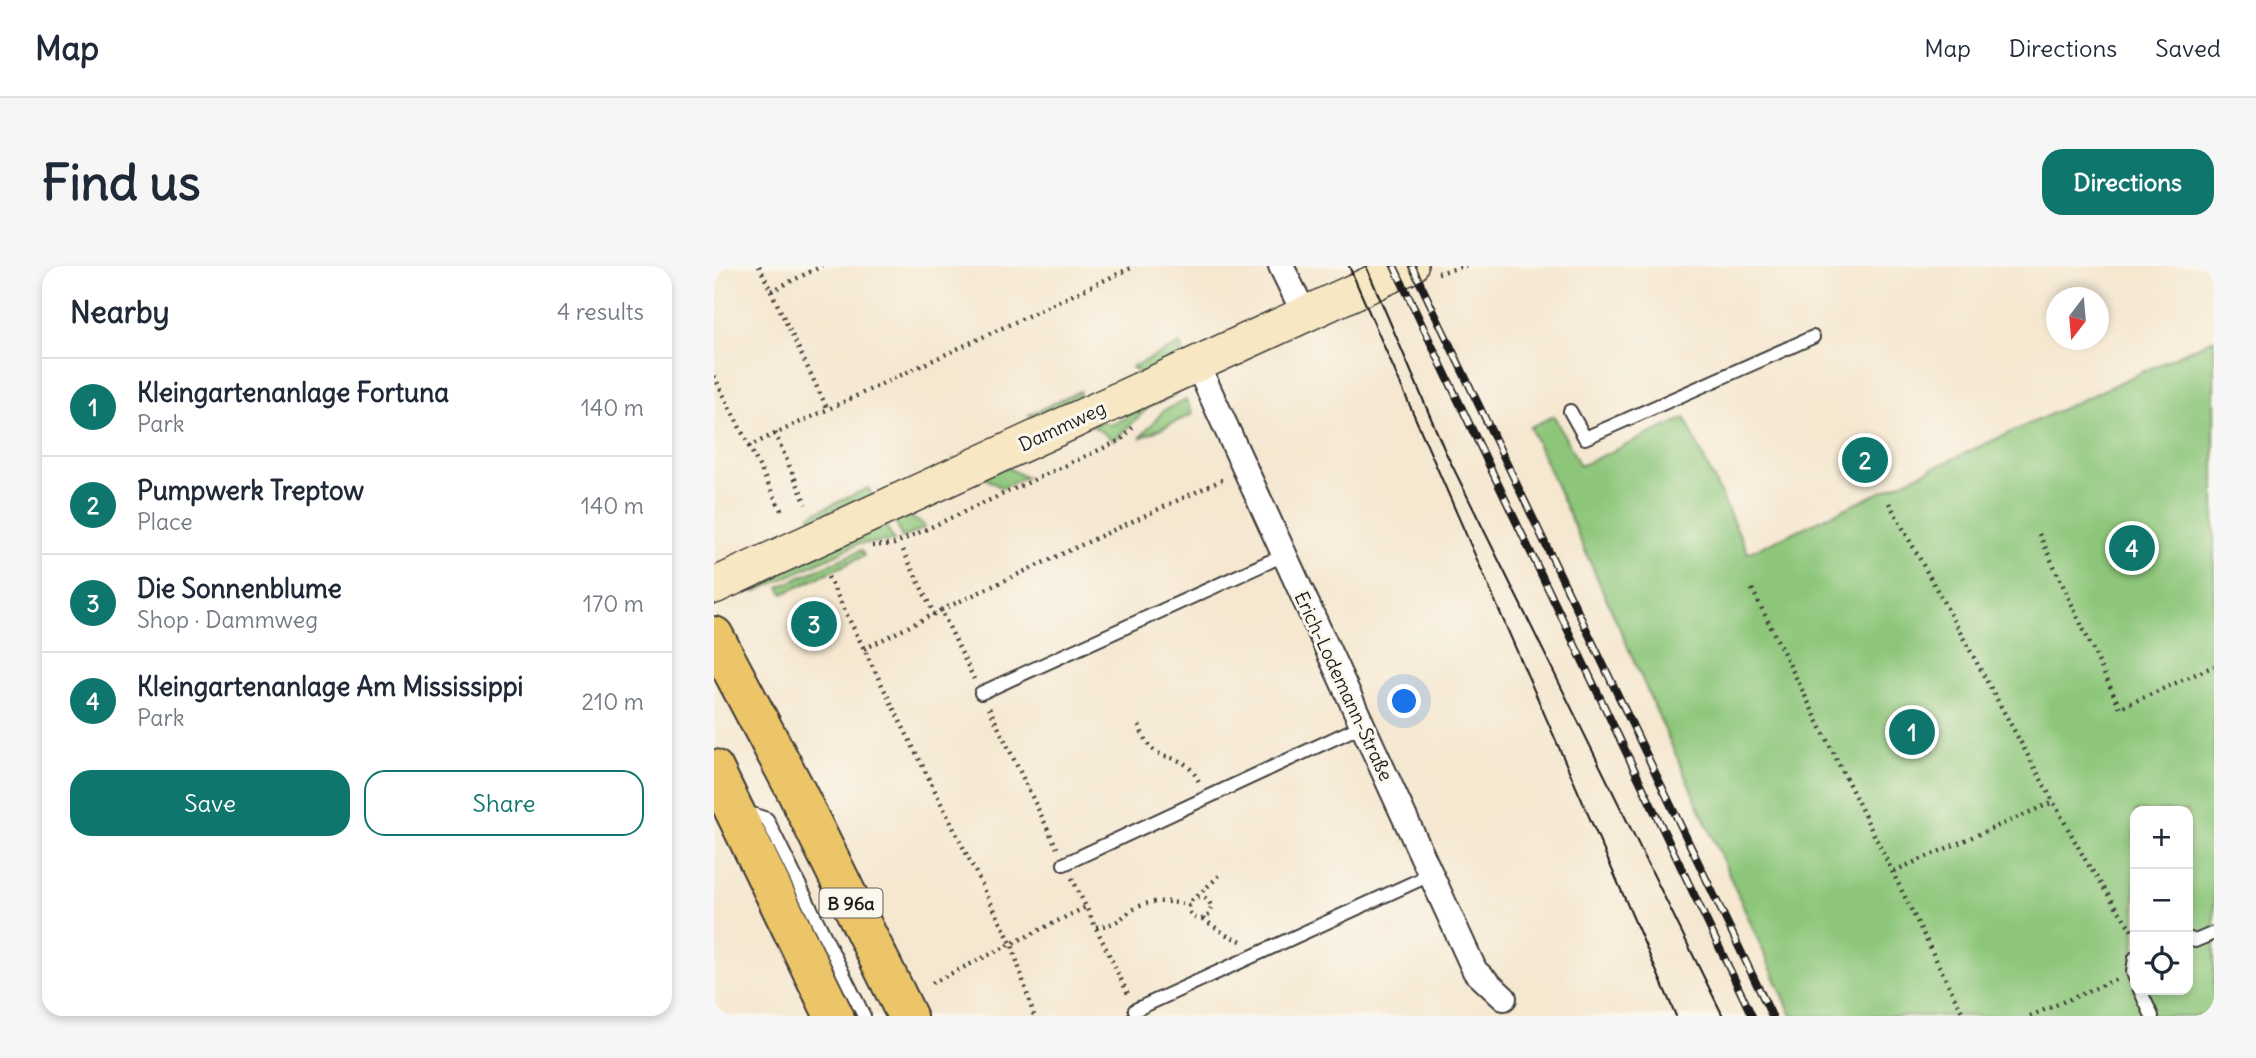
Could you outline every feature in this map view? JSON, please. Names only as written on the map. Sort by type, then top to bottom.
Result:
[{"type":"main road","name":"B 96a","points":[[714,636],[796,791],[907,1016]]},
{"type":"main road","points":[[714,769],[834,1016]]},
{"type":"street","points":[[1282,266],[1305,315]]},
{"type":"street","name":"Dammweg","points":[[714,586],[1410,266]]},
{"type":"street","name":"Erich-Lodemann-Straße","points":[[1197,364],[1475,971],[1504,998]]},
{"type":"lane","points":[[1570,411],[1585,438],[1813,337]]},
{"type":"lane","points":[[981,693],[1284,555]]},
{"type":"lane","points":[[1064,863],[1361,726]]},
{"type":"lane","points":[[733,807],[766,819],[864,1016]]},
{"type":"lane","points":[[1135,1010],[1432,874]]},
{"type":"lane","points":[[2193,940],[2214,933]]},
{"type":"lane","points":[[2142,995],[2152,1016]]},
{"type":"path","points":[[759,266],[827,408]]},
{"type":"path","points":[[771,290],[822,266]]},
{"type":"path","points":[[749,446],[1135,266]]},
{"type":"path","points":[[714,376],[783,514]]},
{"type":"path","points":[[894,544],[1121,440],[1144,416]]},
{"type":"path","points":[[775,433],[806,504]]},
{"type":"path","points":[[941,610],[1244,470]]},
{"type":"path","points":[[1889,503],[2087,863],[2133,932]]},
{"type":"path","points":[[2039,534],[2120,708],[2214,666]]},
{"type":"path","points":[[828,577],[1012,945],[1034,1016]]},
{"type":"path","points":[[1752,589],[1964,1016]]},
{"type":"path","points":[[864,649],[934,614]]},
{"type":"path","points":[[1139,725],[1148,745],[1156,752],[1187,763],[1206,797]]},
{"type":"path","points":[[1894,871],[2053,802]]},
{"type":"path","points":[[1064,863],[1135,1010]]},
{"type":"path","points":[[1189,905],[1219,876]]},
{"type":"path","points":[[1195,898],[1201,896],[1210,902],[1211,912],[1203,919]]},
{"type":"path","points":[[1096,928],[1115,925],[1142,905],[1167,902],[1189,905]]},
{"type":"path","points":[[1189,905],[1192,916],[1203,919],[1228,936],[1251,945],[1258,954]]},
{"type":"path","points":[[932,983],[1086,907]]},
{"type":"path","points":[[2030,1016],[2130,977]]},
{"type":"green space","points":[[2214,339],[2214,1016],[1792,1016],[1530,427],[1554,416],[1580,466],[1685,418],[1748,553]]},
{"type":"green space","points":[[1181,344],[1183,348],[1179,358],[1144,374],[1132,367]]},
{"type":"green space","points":[[1174,388],[1177,394],[1149,407],[1115,440],[1092,426],[1101,421],[1111,425],[1127,417],[1131,408]]},
{"type":"green space","points":[[1080,391],[1079,403],[1039,422],[1029,415]]},
{"type":"green space","points":[[1186,400],[1193,414],[1140,438],[1164,410]]},
{"type":"green space","points":[[1004,466],[1026,477],[1002,488],[981,476]]},
{"type":"green space","points":[[868,488],[873,496],[811,520],[810,515]]},
{"type":"green space","points":[[902,513],[923,524],[924,528],[902,538],[893,517]]},
{"type":"green space","points":[[884,522],[894,541],[858,544],[755,592],[752,586]]},
{"type":"green space","points":[[861,550],[864,556],[783,594],[779,587]]},
{"type":"tram line","points":[[1349,266],[1676,1016]]},
{"type":"tram line","points":[[1366,266],[1445,451],[1723,1016]]},
{"type":"railway","points":[[1394,266],[1752,1016]]},
{"type":"railway","points":[[1412,266],[1772,1016]]},
{"type":"place","name":"Pumpwerk Treptow","points":[[1865,460]]},
{"type":"place","name":"Kleingartenanlage Am Mississippi","points":[[2132,548]]},
{"type":"place","name":"Die Sonnenblume","points":[[814,624]]},
{"type":"place","name":"Kleingartenanlage Fortuna","points":[[1912,732]]}]
